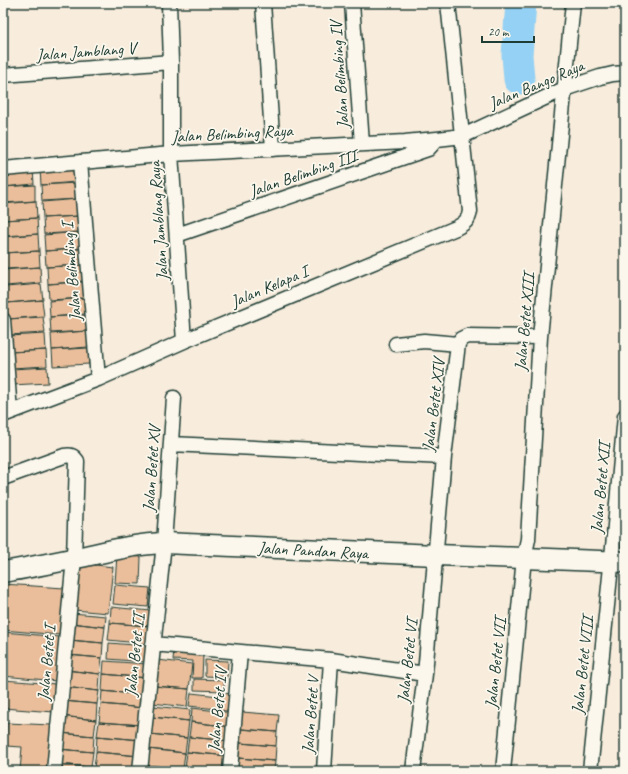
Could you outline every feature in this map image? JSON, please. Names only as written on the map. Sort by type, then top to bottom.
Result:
[{"type":"street","name":"Jalan Jamblang Raya","points":[[169,3],[171,62],[171,154],[184,341]]},
{"type":"street","points":[[263,3],[273,149]]},
{"type":"street","name":"Jalan Belimbing IV","points":[[352,3],[362,144]]},
{"type":"street","name":"Jalan Kelapa I","points":[[7,414],[98,379],[184,341],[462,225],[467,221],[470,216],[470,211],[448,3]]},
{"type":"street","name":"Jalan Betet XIII","points":[[524,558],[528,539],[540,337],[573,3]]},
{"type":"street","name":"Jalan Jamblang V","points":[[3,75],[171,62]]},
{"type":"street","name":"Jalan Bango Raya","points":[[463,136],[564,89],[600,77],[625,73]]},
{"type":"street","name":"Jalan Belimbing Raya","points":[[3,169],[171,154],[362,144],[463,136]]},
{"type":"street","name":"Jalan Belimbing III","points":[[177,236],[428,149],[437,139]]},
{"type":"street","name":"Jalan Belimbing I","points":[[80,162],[98,379]]},
{"type":"street","points":[[3,320],[7,414]]},
{"type":"street","name":"Jalan Betet XIV","points":[[436,555],[444,457],[458,344],[461,339],[467,336],[540,337]]},
{"type":"street","points":[[396,344],[424,341],[458,344]]},
{"type":"street","name":"Jalan Betet XV","points":[[164,543],[174,398]]},
{"type":"street","name":"Jalan Betet XII","points":[[618,562],[625,416]]},
{"type":"street","points":[[171,444],[444,457]]},
{"type":"street","name":"Jalan Betet I","points":[[3,478],[64,456],[71,455],[75,457],[77,461],[74,558],[54,771]]},
{"type":"street","name":"Jalan Pandan Raya","points":[[3,572],[109,550],[164,543],[618,562]]},
{"type":"street","name":"Jalan Betet II","points":[[140,771],[164,543]]},
{"type":"street","name":"Jalan Betet VI","points":[[413,771],[425,674],[436,555]]},
{"type":"street","name":"Jalan Betet VII","points":[[502,771],[524,558]]},
{"type":"street","name":"Jalan Betet VIII","points":[[590,771],[618,562]]},
{"type":"street","points":[[153,644],[331,660],[425,674]]},
{"type":"street","name":"Jalan Betet IV","points":[[230,771],[240,652]]},
{"type":"street","name":"Jalan Betet V","points":[[324,771],[331,660]]},
{"type":"building","points":[[75,166],[76,182],[41,185],[40,169]]},
{"type":"building","points":[[33,168],[34,184],[3,187],[3,171]]},
{"type":"building","points":[[76,183],[77,199],[42,201],[41,185]]},
{"type":"building","points":[[35,185],[35,201],[3,203],[3,187]]},
{"type":"building","points":[[78,199],[79,216],[43,218],[42,202]]},
{"type":"building","points":[[36,201],[37,218],[3,220],[3,204]]},
{"type":"building","points":[[79,216],[80,232],[44,234],[43,218]]},
{"type":"building","points":[[37,218],[38,234],[3,236],[3,220]]},
{"type":"building","points":[[80,232],[81,248],[45,251],[44,235]]},
{"type":"building","points":[[38,234],[39,251],[3,253],[3,237]]},
{"type":"building","points":[[81,249],[82,265],[46,267],[45,251]]},
{"type":"building","points":[[39,251],[40,267],[5,269],[3,253]]},
{"type":"building","points":[[82,265],[83,281],[48,284],[47,267]]},
{"type":"building","points":[[40,267],[41,283],[6,286],[4,270]]},
{"type":"building","points":[[83,282],[84,298],[49,300],[48,284]]},
{"type":"building","points":[[41,284],[43,300],[7,303],[6,287]]},
{"type":"building","points":[[84,298],[85,314],[50,317],[49,301]]},
{"type":"building","points":[[42,300],[44,316],[8,319],[7,303]]},
{"type":"building","points":[[86,315],[87,331],[51,333],[50,317]]},
{"type":"building","points":[[43,317],[45,333],[9,335],[8,319]]},
{"type":"building","points":[[87,331],[88,347],[52,350],[51,334]]},
{"type":"building","points":[[45,334],[46,350],[10,352],[9,336]]},
{"type":"building","points":[[88,348],[89,364],[53,366],[52,350]]},
{"type":"building","points":[[46,350],[47,366],[11,368],[10,352]]},
{"type":"building","points":[[47,367],[48,383],[12,385],[12,369]]},
{"type":"building","points":[[117,555],[141,557],[140,584],[115,583]]},
{"type":"building","points":[[79,563],[113,567],[108,613],[74,610]]},
{"type":"building","points":[[3,584],[64,588],[60,635],[3,630]]},
{"type":"building","points":[[115,585],[150,588],[148,607],[113,604]]},
{"type":"building","points":[[111,607],[151,611],[150,626],[110,623]]},
{"type":"building","points":[[72,613],[106,616],[105,627],[71,623]]},
{"type":"building","points":[[71,623],[105,627],[103,643],[69,640]]},
{"type":"building","points":[[110,623],[150,626],[148,644],[108,640]]},
{"type":"building","points":[[3,632],[60,637],[57,681],[3,676]]},
{"type":"building","points":[[69,640],[103,643],[102,658],[68,655]]},
{"type":"building","points":[[109,643],[147,646],[146,662],[108,659]]},
{"type":"building","points":[[174,649],[203,655],[202,678],[192,678],[193,661],[173,660]]},
{"type":"building","points":[[68,655],[102,658],[100,674],[66,670]]},
{"type":"building","points":[[157,660],[192,664],[189,689],[154,686]]},
{"type":"building","points":[[205,660],[228,661],[227,677],[205,676]]},
{"type":"building","points":[[104,661],[148,664],[147,678],[103,674]]},
{"type":"building","points":[[66,670],[100,674],[99,691],[64,687]]},
{"type":"building","points":[[103,674],[147,678],[145,695],[102,691]]},
{"type":"building","points":[[194,679],[224,680],[224,691],[194,690]]},
{"type":"building","points":[[3,680],[56,684],[54,712],[3,708]]},
{"type":"building","points":[[154,686],[189,689],[187,707],[152,703]]},
{"type":"building","points":[[64,687],[99,691],[97,704],[63,701]]},
{"type":"building","points":[[102,691],[145,695],[144,708],[101,704]]},
{"type":"building","points":[[191,693],[219,696],[217,709],[189,706]]},
{"type":"building","points":[[221,693],[235,694],[232,712],[219,710]]},
{"type":"building","points":[[63,701],[97,704],[96,720],[61,716]]},
{"type":"building","points":[[101,704],[144,708],[142,725],[99,722]]},
{"type":"building","points":[[153,706],[190,710],[189,721],[152,717]]},
{"type":"building","points":[[192,708],[233,713],[232,727],[191,722]]},
{"type":"building","points":[[242,712],[279,715],[277,732],[241,729]]},
{"type":"building","points":[[61,716],[96,720],[94,736],[60,733]]},
{"type":"building","points":[[152,717],[189,721],[187,738],[150,734]]},
{"type":"building","points":[[99,722],[142,725],[141,740],[97,736]]},
{"type":"building","points":[[191,722],[232,727],[230,741],[189,737]]},
{"type":"building","points":[[7,723],[51,725],[48,771],[20,771],[22,747],[6,746]]},
{"type":"building","points":[[241,729],[277,732],[276,746],[240,743]]},
{"type":"building","points":[[60,733],[94,736],[93,752],[58,749]]},
{"type":"building","points":[[150,734],[187,738],[185,753],[148,749]]},
{"type":"building","points":[[97,736],[141,740],[139,756],[96,752]]},
{"type":"building","points":[[189,737],[230,741],[229,756],[187,752]]},
{"type":"building","points":[[240,743],[276,746],[275,761],[238,758]]},
{"type":"building","points":[[58,749],[93,752],[91,767],[57,764]]},
{"type":"building","points":[[148,749],[185,753],[183,769],[146,765]]},
{"type":"building","points":[[96,752],[139,756],[138,771],[94,768]]},
{"type":"building","points":[[187,752],[229,756],[227,771],[185,769]]},
{"type":"building","points":[[238,758],[275,761],[274,771],[237,771]]},
{"type":"building","points":[[57,764],[91,767],[91,771],[56,771]]},
{"type":"building","points":[[146,765],[183,769],[183,771],[146,771]]},
{"type":"building","points":[[94,768],[123,771],[94,771]]},
{"type":"building","points":[[185,769],[202,771],[185,771]]},
{"type":"waterway","points":[[519,79],[517,55],[521,3]]}]
